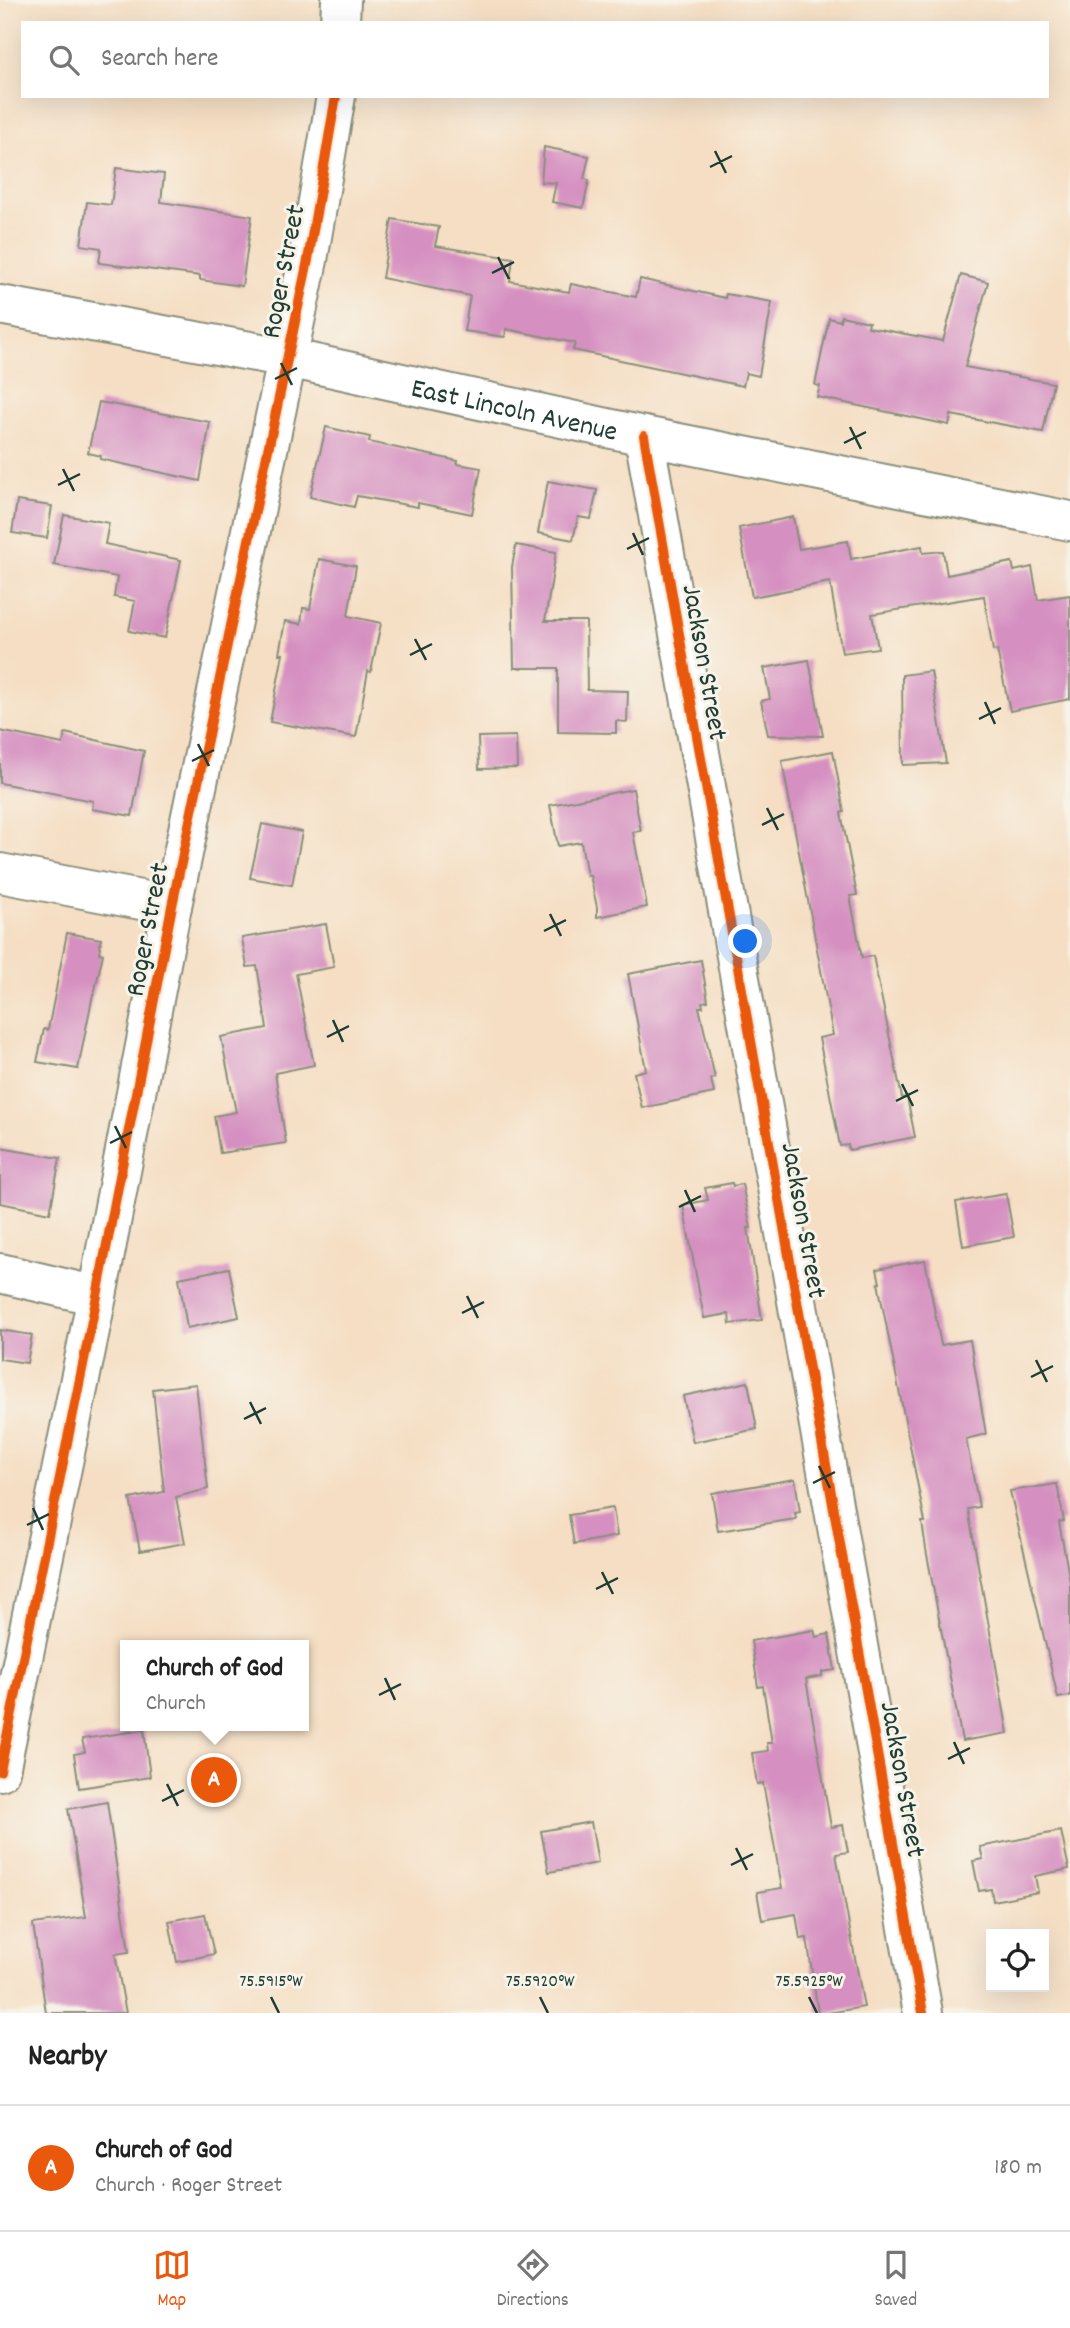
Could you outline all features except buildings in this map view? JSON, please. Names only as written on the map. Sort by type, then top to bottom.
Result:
[{"type":"street","points":[[340,21],[341,0]]},
{"type":"street","name":"Roger Street","points":[[0,1770],[9,1681],[97,1296],[172,906],[308,260],[336,98]]},
{"type":"street","name":"East Lincoln Avenue","points":[[0,305],[288,358],[643,436],[1070,521]]},
{"type":"street","name":"Jackson Street","points":[[643,436],[923,2013]]},
{"type":"street","points":[[0,873],[172,906]]},
{"type":"street","points":[[0,1273],[97,1296]]},
{"type":"cycle path","points":[[0,1771],[97,1296],[172,906],[308,260],[336,98]]},
{"type":"cycle path","points":[[644,436],[923,2013]]},
{"type":"place","name":"Church of God","points":[[214,1780]]}]
